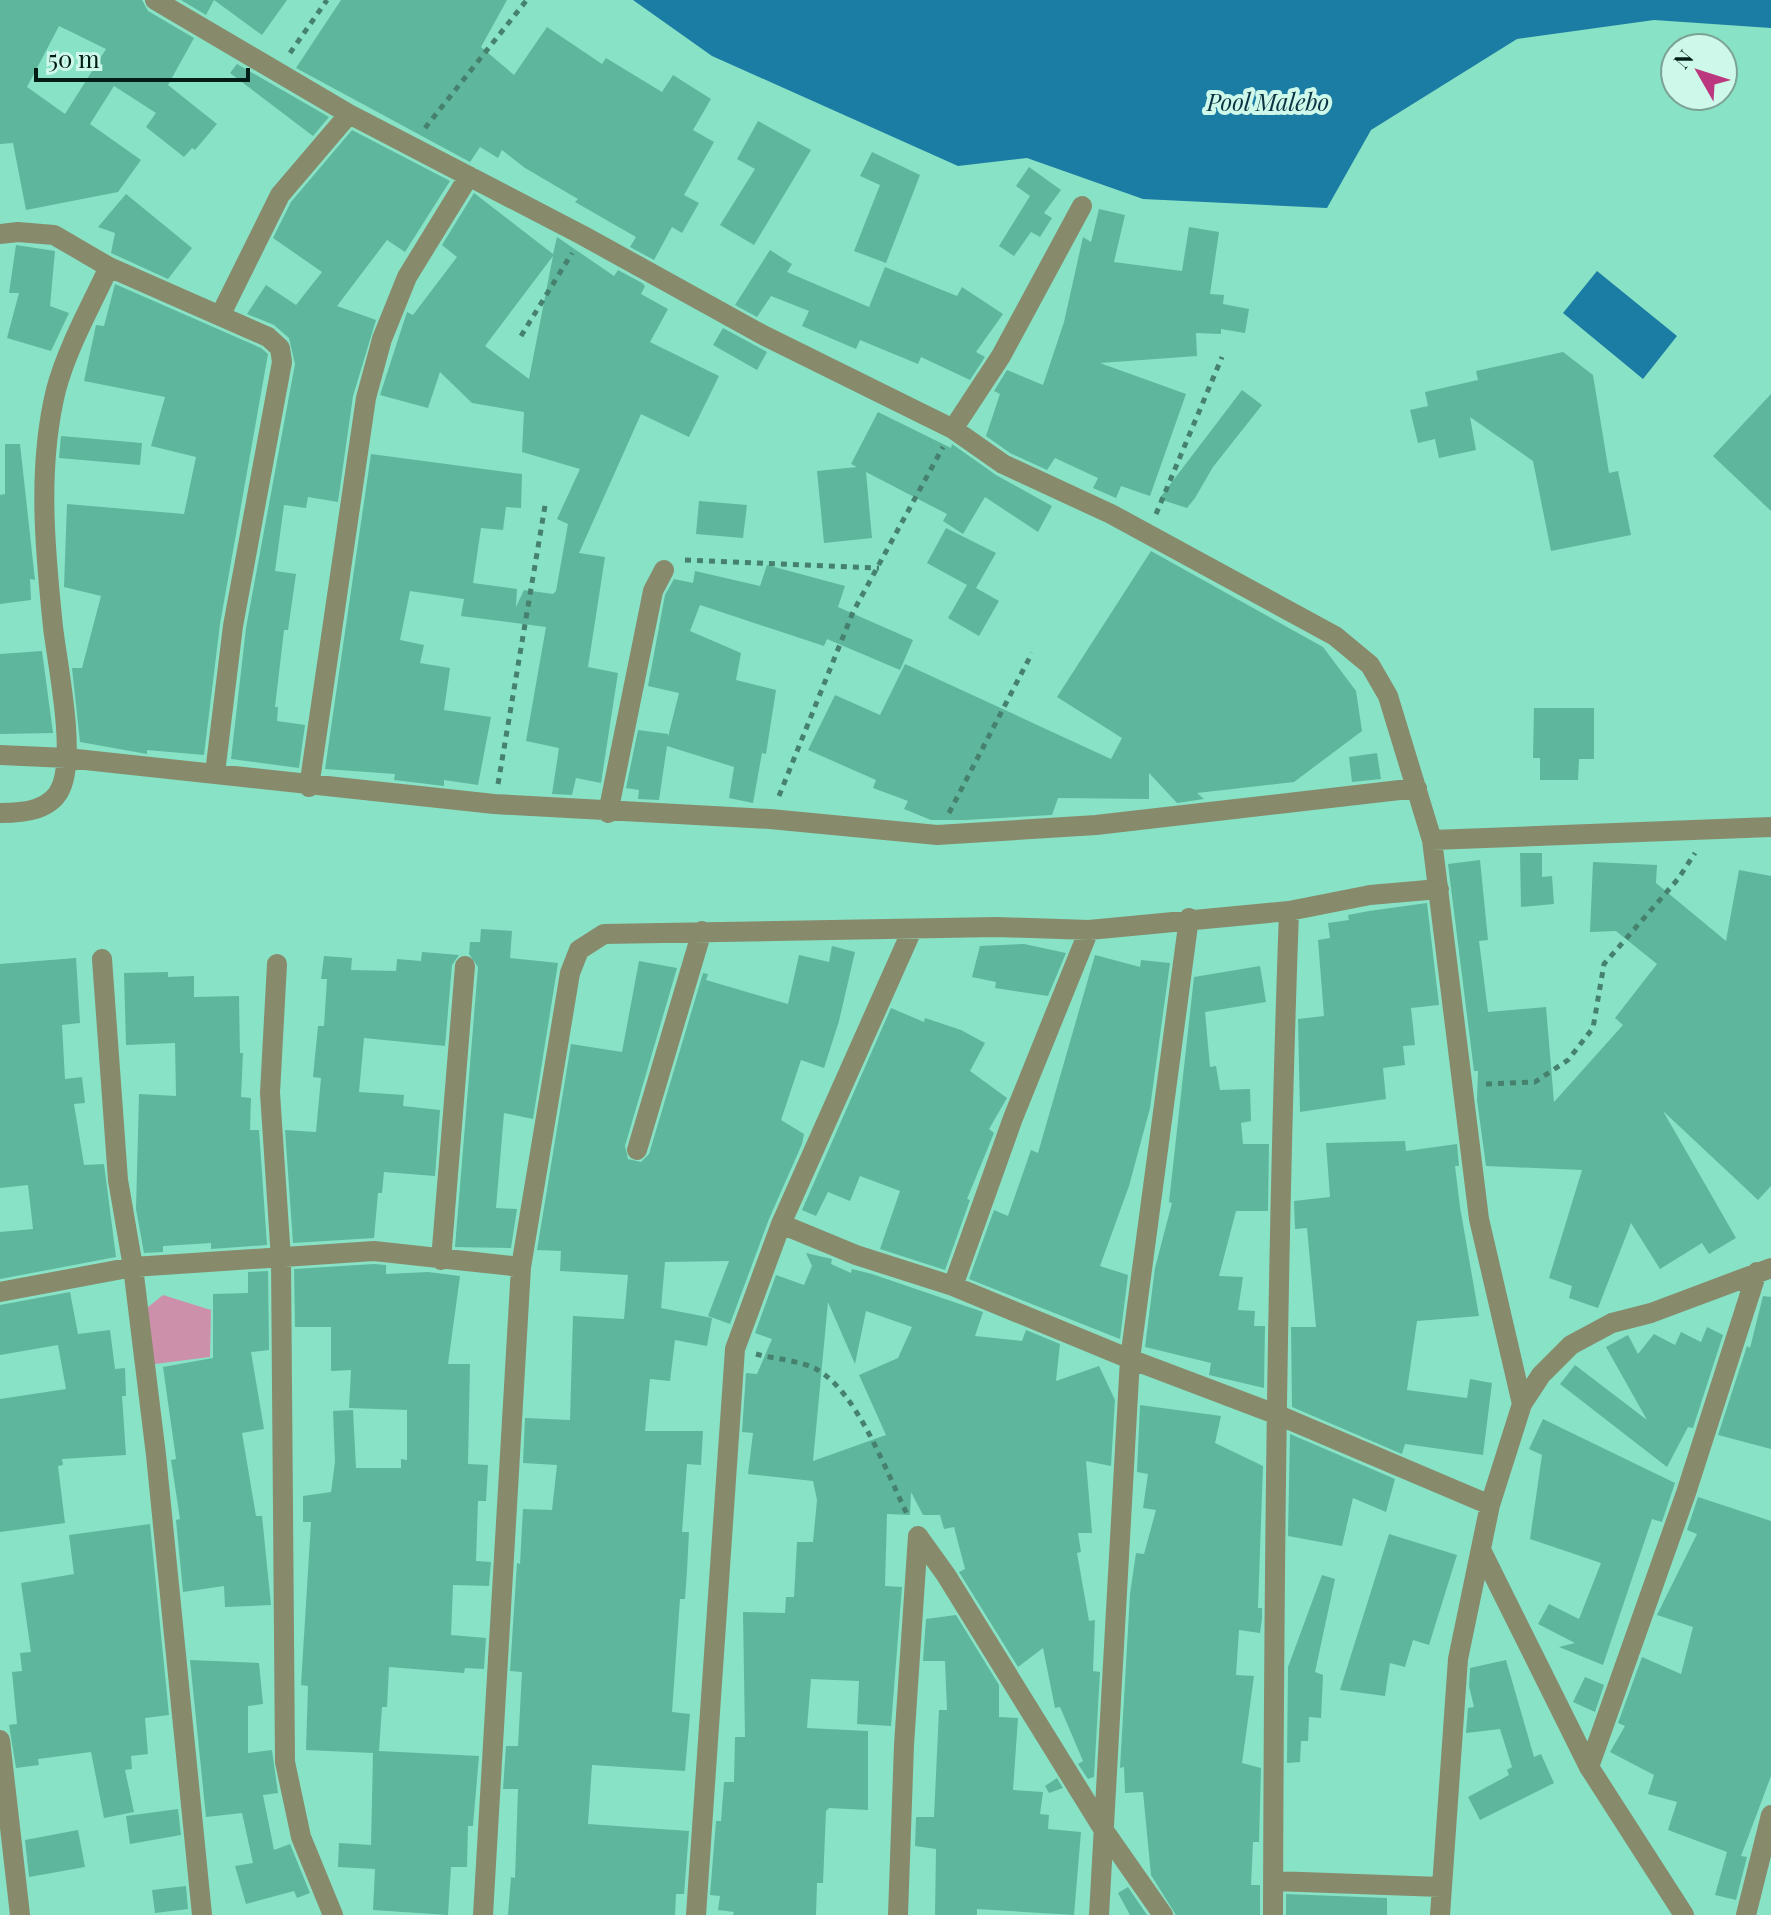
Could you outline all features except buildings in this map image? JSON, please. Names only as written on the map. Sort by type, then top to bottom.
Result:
[{"type":"street","points":[[155,0],[349,114],[412,144],[763,335],[953,429],[1003,464],[1149,534],[1335,636],[1370,665],[1388,696],[1432,840],[1479,1219],[1522,1404]]},
{"type":"street","points":[[221,314],[280,195],[349,114]]},
{"type":"street","points":[[309,787],[366,398],[382,339],[407,277],[469,176]]},
{"type":"street","points":[[953,429],[1001,356],[1082,206]]},
{"type":"street","points":[[0,234],[54,235],[109,267],[268,337],[280,348],[282,362],[233,626],[215,773]]},
{"type":"street","points":[[0,813],[27,812],[51,802],[62,787],[67,758],[50,595],[44,470],[56,389],[109,267]]},
{"type":"street","points":[[608,813],[653,591],[664,570]]},
{"type":"street","points":[[0,755],[67,758],[215,773],[309,787],[494,804],[608,813],[770,819],[937,835],[1096,825],[1417,788]]},
{"type":"street","points":[[1432,840],[1712,826],[1771,827]]},
{"type":"street","points":[[483,1915],[521,1267],[570,973],[579,950],[604,934],[997,927],[1089,930],[1189,918],[1289,911],[1370,895],[1439,889]]},
{"type":"street","points":[[1273,1915],[1272,1640],[1280,1173],[1289,911]]},
{"type":"street","points":[[1099,1915],[1130,1359],[1189,918]]},
{"type":"street","points":[[696,1915],[735,1349],[781,1224],[912,930]]},
{"type":"street","points":[[953,1286],[1013,1118],[1089,930]]},
{"type":"street","points":[[637,1150],[702,931]]},
{"type":"street","points":[[102,959],[118,1180],[133,1267],[156,1455],[202,1915]]},
{"type":"street","points":[[277,964],[270,1093],[281,1259],[285,1762],[301,1837],[333,1915]]},
{"type":"street","points":[[441,1260],[465,966]]},
{"type":"street","points":[[781,1224],[856,1255],[953,1286],[1130,1359],[1278,1415],[1490,1505]]},
{"type":"street","points":[[0,1292],[133,1267],[374,1251],[521,1267]]},
{"type":"street","points":[[1440,1915],[1458,1659],[1490,1505],[1522,1404],[1541,1375],[1571,1345],[1612,1323],[1651,1313],[1764,1270]]},
{"type":"street","points":[[1589,1767],[1764,1270]]},
{"type":"street","points":[[918,1536],[946,1575],[1105,1832],[1163,1915]]},
{"type":"street","points":[[898,1915],[904,1745],[918,1536]]},
{"type":"street","points":[[1482,1552],[1589,1767],[1684,1915]]},
{"type":"street","points":[[0,1740],[20,1915]]},
{"type":"street","points":[[1746,1915],[1771,1815]]},
{"type":"street","points":[[1274,1881],[1441,1887]]},
{"type":"path","points":[[278,70],[327,0]]},
{"type":"path","points":[[412,144],[526,1]]},
{"type":"path","points":[[521,336],[582,235]]},
{"type":"path","points":[[1149,534],[1183,442],[1222,357]]},
{"type":"path","points":[[770,819],[853,612],[953,429]]},
{"type":"path","points":[[494,804],[546,500]]},
{"type":"path","points":[[664,570],[686,560],[879,568]]},
{"type":"path","points":[[937,835],[1032,653]]},
{"type":"path","points":[[1461,1085],[1535,1082],[1568,1060],[1593,1028],[1604,964],[1678,879],[1712,826]]},
{"type":"path","points":[[735,1349],[815,1368],[832,1382],[847,1398],[918,1536]]},
{"type":"shaded area","points":[[163,1295],[211,1310],[210,1357],[147,1365],[142,1312]]},
{"type":"water","name":"Pool Malebo","points":[[633,0],[1771,0],[1771,28],[1654,20],[1517,39],[1371,130],[1327,208],[1143,199],[1027,158],[958,166],[712,56]]},
{"type":"water","points":[[1597,271],[1677,336],[1643,379],[1563,313]]}]
